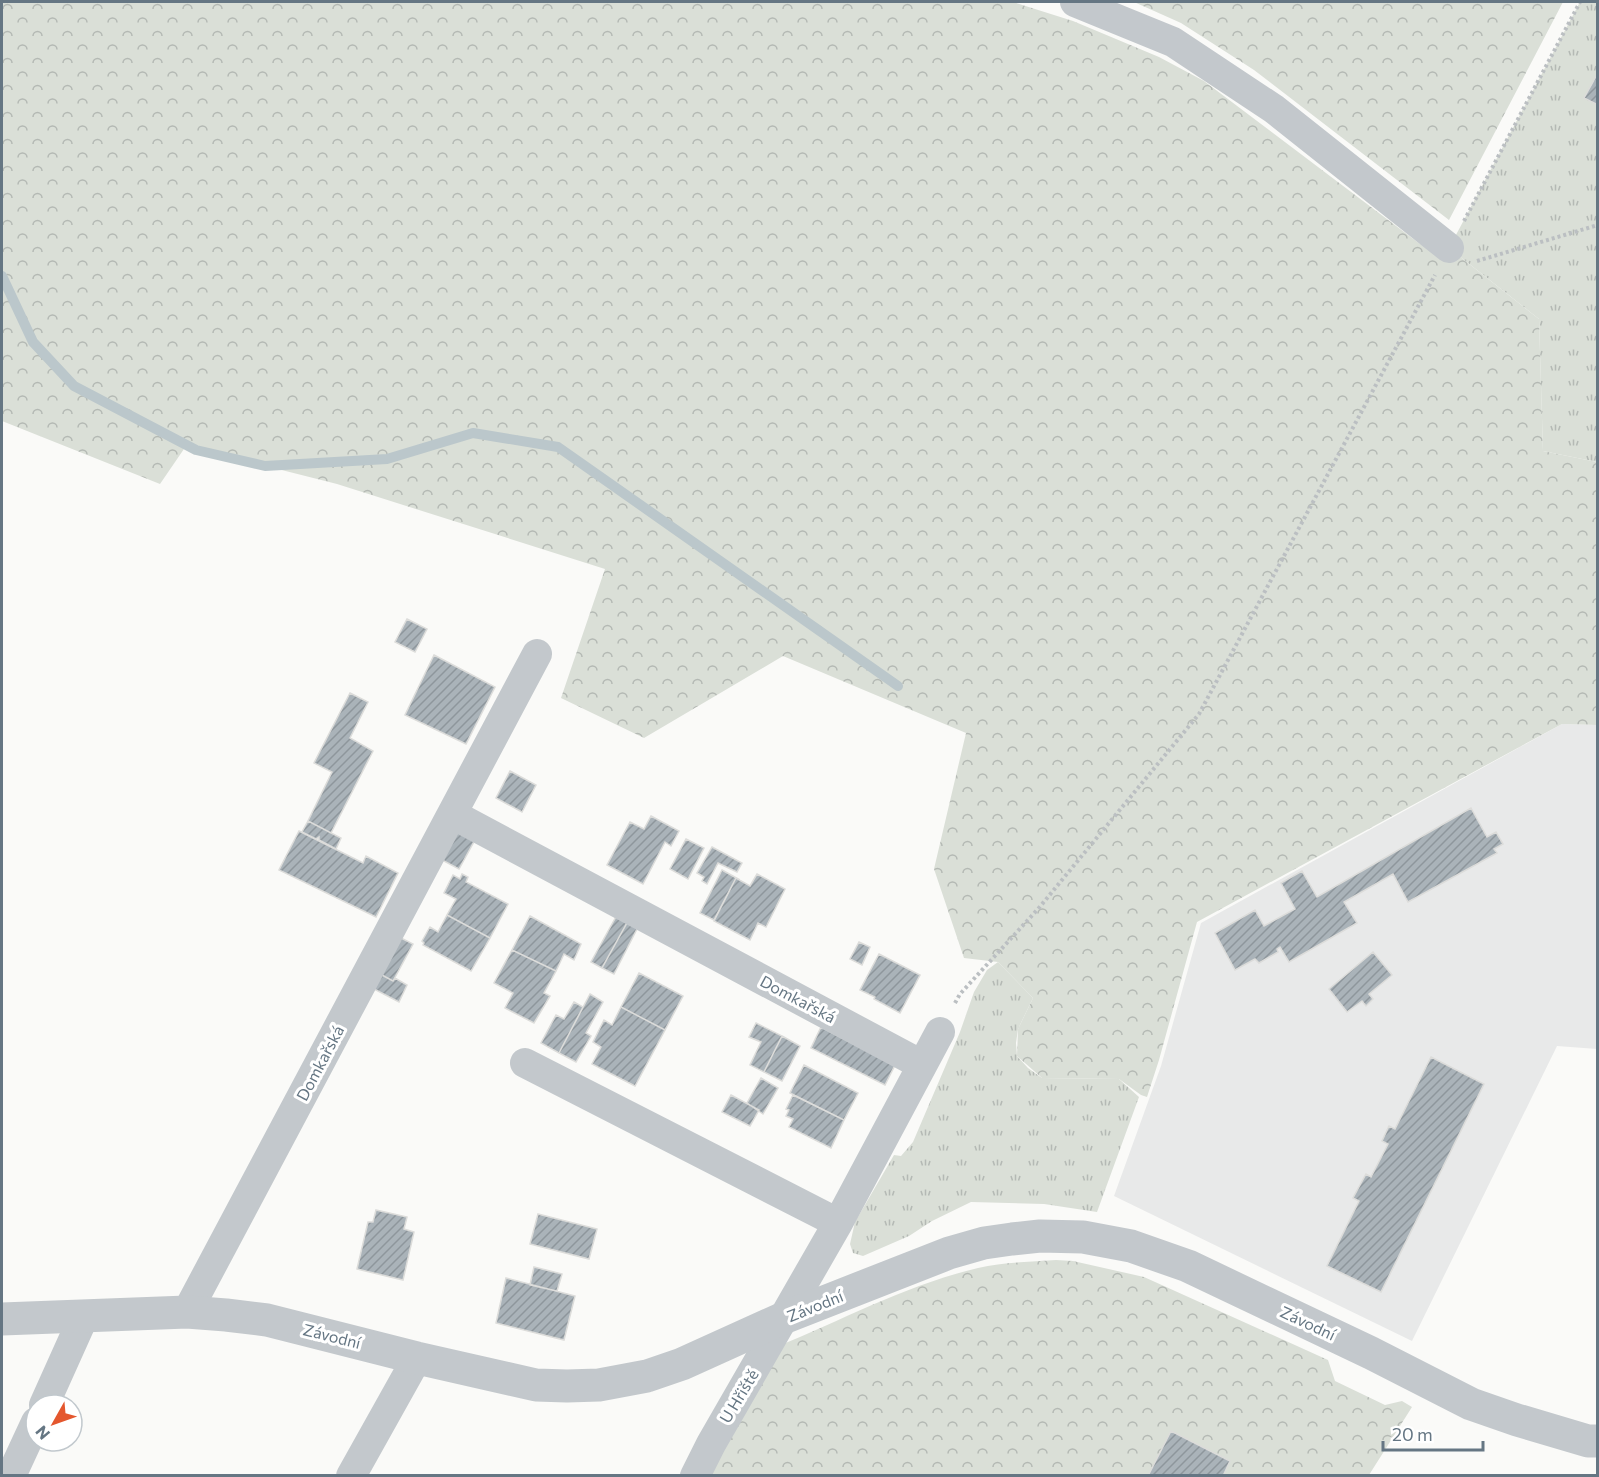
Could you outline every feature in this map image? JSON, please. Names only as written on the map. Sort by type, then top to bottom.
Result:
[{"type":"street","points":[[1075,2],[1173,42],[1265,103],[1449,248]]},
{"type":"street","name":"Domkařská","points":[[187,1312],[537,654]]},
{"type":"street","name":"Domkařská","points":[[452,814],[922,1065]]},
{"type":"street","name":"U Hřiště","points":[[695,1476],[711,1444],[838,1223],[940,1032]]},
{"type":"street","points":[[525,1063],[838,1223]]},
{"type":"street","name":"Závodní","points":[[2,1318],[187,1312],[267,1320],[417,1358],[536,1384],[599,1385],[647,1376],[673,1367],[786,1317],[916,1266],[984,1243],[1040,1236],[1083,1237],[1150,1252],[1188,1266],[1371,1353],[1471,1404],[1588,1441],[1598,1441]]},
{"type":"street","points":[[49,1393],[84,1316]]},
{"type":"street","points":[[351,1476],[417,1358]]},
{"type":"street","points":[[11,1476],[24,1448]]},
{"type":"path","points":[[940,1032],[960,994],[1038,909],[1199,714],[1580,2]]},
{"type":"path","points":[[1449,248],[1478,261],[1598,225]]},
{"type":"shaded area","points":[[1562,724],[1597,725],[1597,1049],[1557,1046],[1412,1341],[1114,1196],[1161,1066],[1201,923]]},
{"type":"green space","points":[[2,2],[1013,2],[1073,21],[1159,57],[1204,81],[1420,244],[1449,248],[1539,319],[1543,451],[1597,462],[1597,725],[1562,724],[1197,922],[1147,1097],[1119,1079],[1042,1078],[1017,1056],[1018,1029],[1033,998],[998,962],[964,958],[934,869],[966,733],[783,656],[644,738],[561,698],[605,569],[337,484],[186,446],[160,484],[2,421]]},
{"type":"green space","points":[[1134,2],[1563,2],[1449,220],[1254,70],[1181,23]]},
{"type":"green space","points":[[1580,2],[1597,2],[1597,462],[1543,451],[1539,319],[1449,248]]},
{"type":"green space","points":[[998,962],[1033,998],[1018,1029],[1016,1043],[1017,1056],[1028,1068],[1042,1078],[1119,1079],[1139,1097],[1097,1212],[1044,1204],[971,1202],[932,1221],[909,1236],[863,1256],[853,1253],[850,1244],[855,1222],[894,1155],[901,1156],[913,1142],[960,1032],[974,992],[987,970]]},
{"type":"green space","points":[[1073,1261],[1144,1277],[1328,1360],[1335,1381],[1385,1405],[1402,1401],[1412,1407],[1369,1475],[709,1476],[776,1347],[900,1293],[951,1275],[997,1264]]},
{"type":"building","points":[[1598,73],[1598,105],[1584,98]]},
{"type":"building","points":[[407,619],[427,629],[415,652],[395,642]]},
{"type":"building","points":[[434,655],[495,687],[466,744],[405,715]]},
{"type":"building","points":[[350,693],[368,702],[350,738],[373,751],[331,833],[308,821],[332,772],[314,763]]},
{"type":"building","points":[[510,771],[536,785],[522,812],[496,798]]},
{"type":"building","points":[[1471,808],[1487,837],[1496,832],[1503,844],[1494,849],[1497,853],[1408,902],[1393,874],[1344,902],[1357,923],[1289,962],[1280,947],[1277,949],[1278,952],[1259,963],[1255,959],[1235,970],[1215,933],[1255,910],[1264,926],[1295,909],[1281,883],[1302,871],[1317,897]]},
{"type":"building","points":[[651,816],[679,831],[671,846],[665,842],[643,884],[607,865],[630,822],[644,829]]},
{"type":"building","points":[[308,821],[341,838],[336,849],[319,840],[319,837],[316,839],[302,832]]},
{"type":"building","points":[[458,828],[476,838],[459,869],[442,860]]},
{"type":"building","points":[[299,831],[363,863],[366,856],[398,873],[376,917],[279,870]]},
{"type":"building","points":[[686,839],[704,848],[688,879],[670,869]]},
{"type":"building","points":[[712,847],[742,863],[737,872],[718,863],[707,884],[702,881],[704,877],[697,873]]},
{"type":"building","points":[[722,870],[740,880],[736,878],[714,920],[700,913]]},
{"type":"building","points":[[462,874],[468,877],[466,882],[508,904],[490,938],[447,915],[456,899],[444,893],[453,875],[460,879]]},
{"type":"building","points":[[757,874],[785,889],[766,927],[758,923],[750,940],[714,921],[736,878],[750,886]]},
{"type":"building","points":[[447,915],[490,938],[471,971],[423,945],[422,941],[430,927],[438,932]]},
{"type":"building","points":[[617,915],[628,921],[602,968],[591,962]]},
{"type":"building","points":[[530,916],[581,944],[574,960],[564,954],[556,971],[512,950]]},
{"type":"building","points":[[628,921],[638,927],[614,974],[602,968]]},
{"type":"building","points":[[399,937],[413,944],[393,981],[380,974]]},
{"type":"building","points":[[859,942],[870,947],[862,965],[850,959]]},
{"type":"building","points":[[512,950],[556,971],[544,993],[550,996],[534,1023],[505,1008],[513,993],[494,983]]},
{"type":"building","points":[[1373,952],[1392,975],[1369,994],[1373,999],[1366,1006],[1362,1001],[1347,1012],[1329,989]]},
{"type":"building","points":[[879,954],[920,975],[900,1013],[860,990]]},
{"type":"building","points":[[639,973],[683,996],[665,1030],[621,1007]]},
{"type":"building","points":[[380,974],[393,981],[395,978],[407,985],[399,1002],[372,988]]},
{"type":"building","points":[[590,994],[603,1002],[586,1033],[591,1036],[576,1062],[559,1053]]},
{"type":"building","points":[[574,1002],[583,1007],[559,1053],[541,1043],[556,1015],[564,1019]]},
{"type":"building","points":[[621,1007],[665,1030],[635,1086],[592,1064],[601,1047],[593,1042],[604,1020],[612,1025]]},
{"type":"building","points":[[756,1023],[782,1036],[764,1072],[750,1065],[761,1042],[749,1037]]},
{"type":"building","points":[[821,1027],[895,1065],[885,1085],[811,1048]]},
{"type":"building","points":[[782,1036],[800,1046],[782,1081],[764,1072]]},
{"type":"building","points":[[1431,1057],[1484,1084],[1381,1292],[1327,1266],[1359,1201],[1353,1198],[1366,1174],[1371,1177],[1388,1144],[1382,1141],[1389,1126],[1395,1129]]},
{"type":"building","points":[[804,1065],[858,1093],[844,1120],[790,1093]]},
{"type":"building","points":[[761,1078],[778,1088],[763,1114],[747,1103]]},
{"type":"building","points":[[731,1095],[759,1110],[750,1126],[722,1112]]},
{"type":"building","points":[[793,1095],[844,1120],[831,1148],[789,1127],[793,1119],[786,1116],[789,1110],[786,1109]]},
{"type":"building","points":[[376,1210],[407,1217],[404,1229],[414,1232],[403,1280],[357,1269],[368,1222],[373,1222]]},
{"type":"building","points":[[538,1214],[597,1229],[589,1259],[530,1244]]},
{"type":"building","points":[[534,1267],[562,1274],[557,1291],[530,1285]]},
{"type":"building","points":[[506,1278],[575,1296],[564,1340],[496,1323]]},
{"type":"building","points":[[1171,1431],[1230,1461],[1223,1476],[1148,1476]]},
{"type":"waterway","points":[[2,276],[33,342],[74,386],[196,450],[265,466],[387,459],[473,433],[558,447],[898,686]]}]
